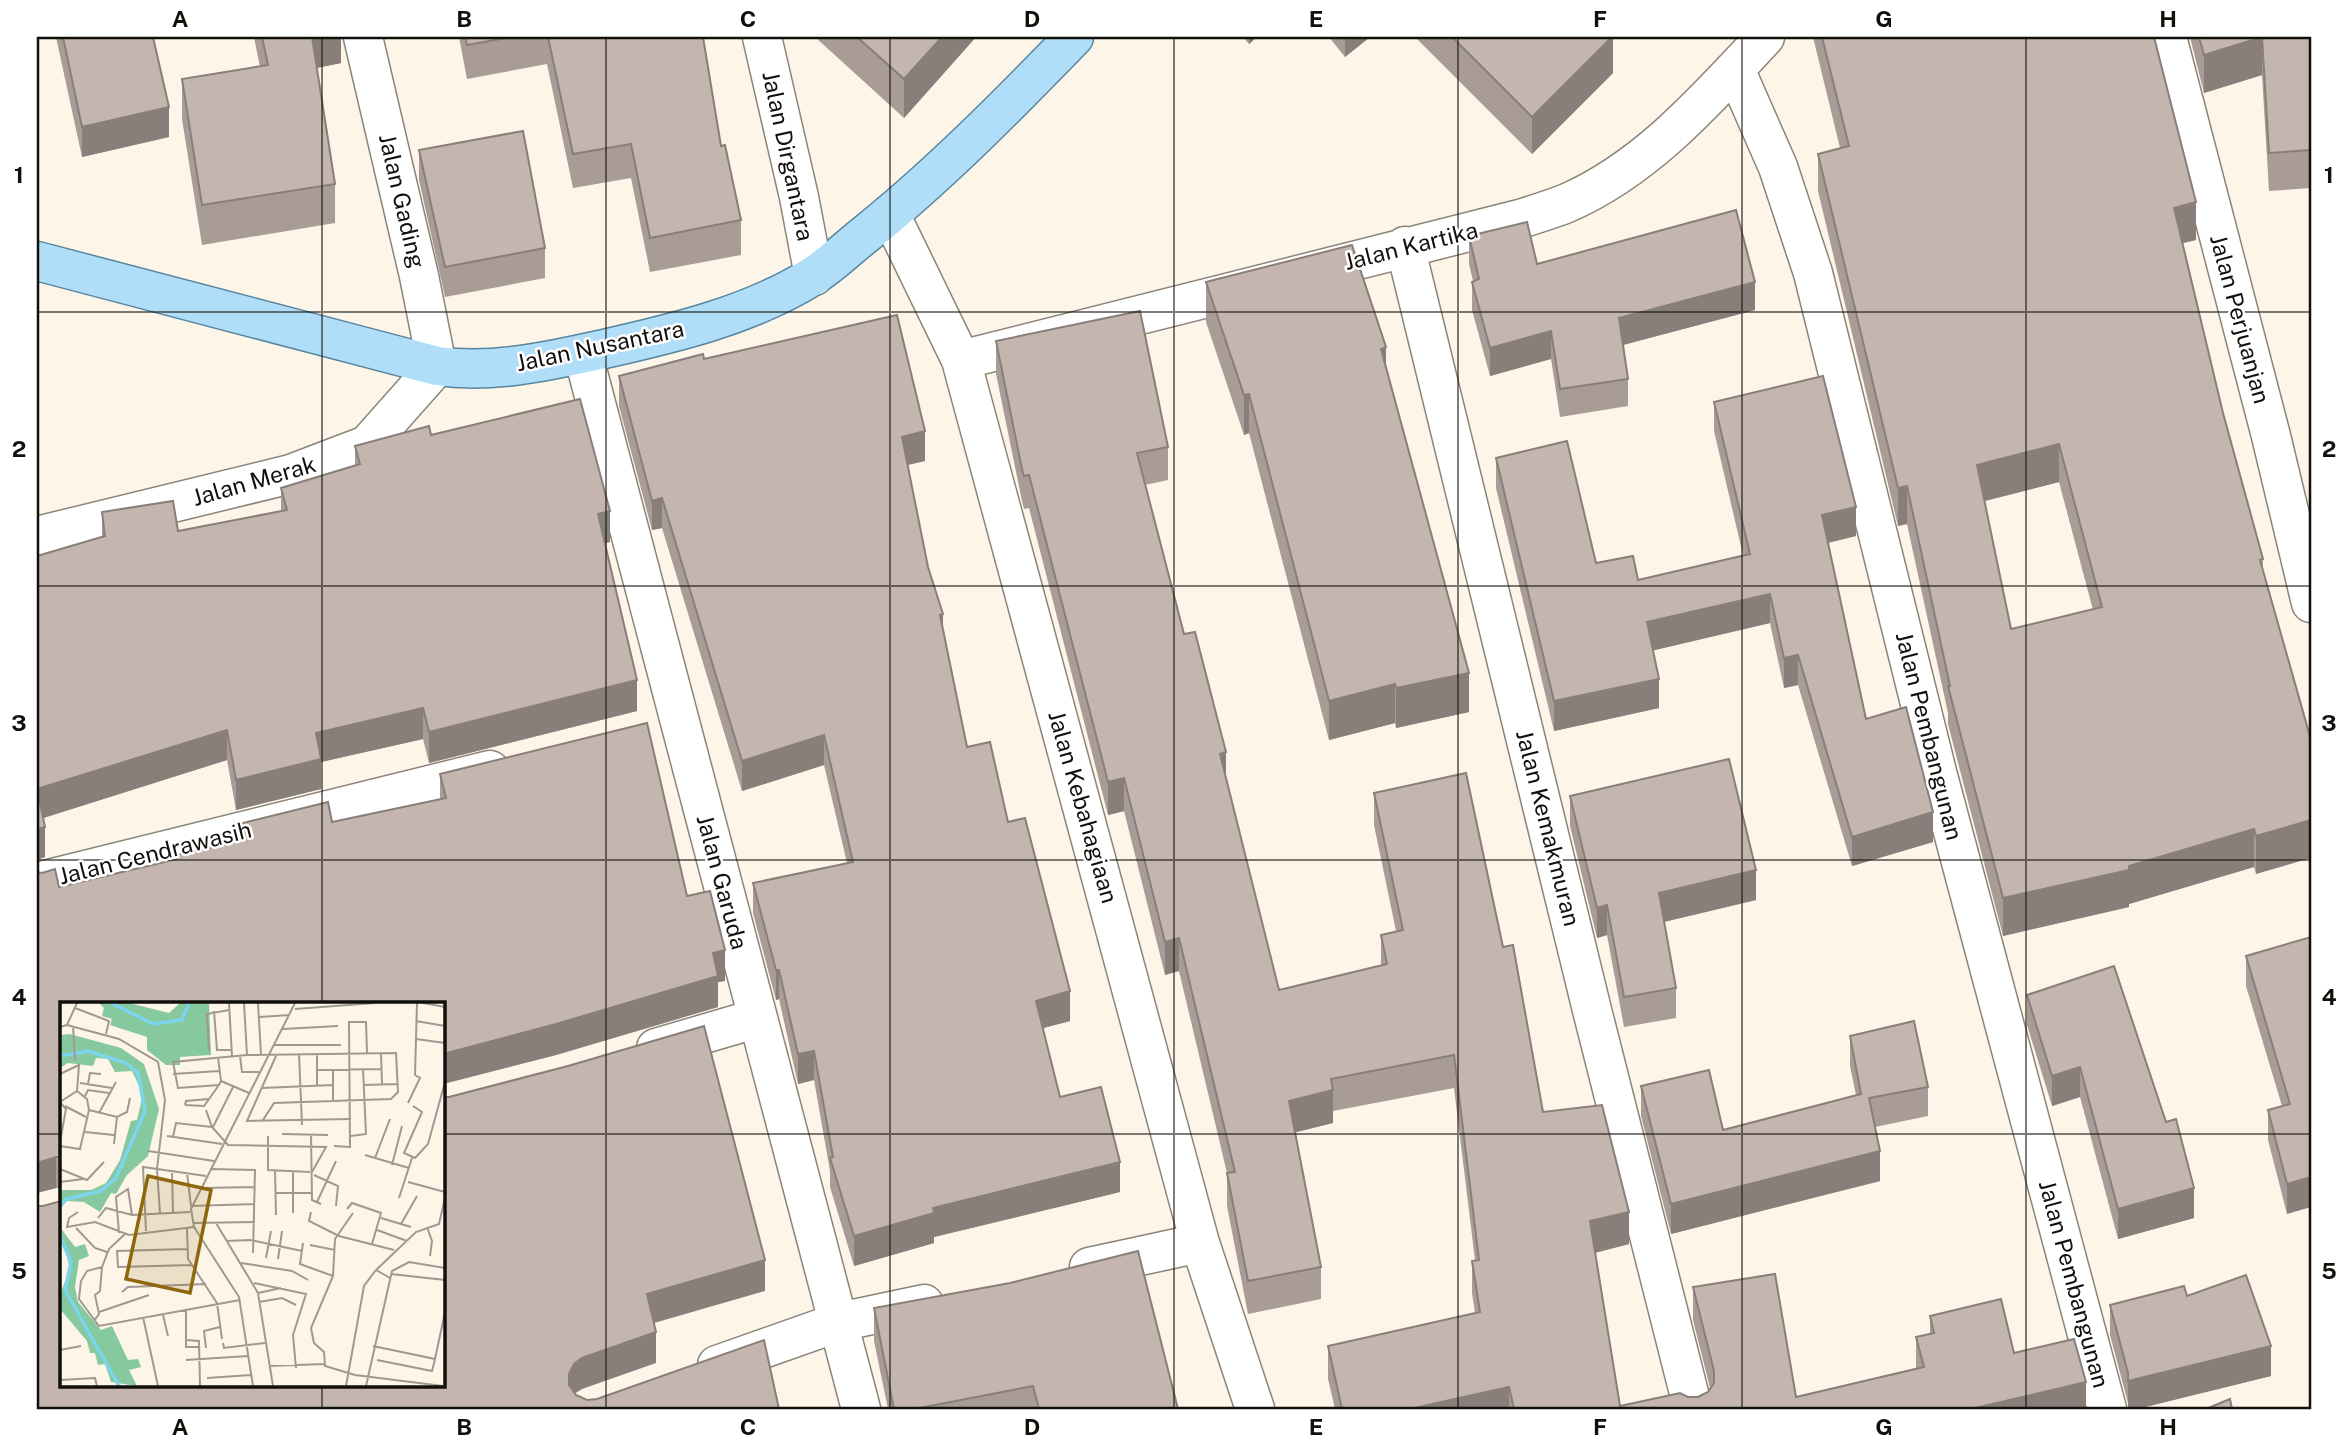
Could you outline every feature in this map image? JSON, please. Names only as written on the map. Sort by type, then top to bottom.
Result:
[{"type":"main road","name":"Jalan Nusantara","points":[[37,261],[437,366],[463,370],[514,367],[583,354],[661,337],[749,308],[814,276],[890,214],[979,134],[1074,37]]},
{"type":"street","name":"Jalan Gading","points":[[363,37],[419,276],[437,366]]},
{"type":"street","name":"Jalan Dirgantara","points":[[762,37],[799,197],[814,276]]},
{"type":"street","name":"Jalan Kartika","points":[[961,360],[1520,219],[1567,203],[1599,186],[1654,147],[1683,122],[1765,37]]},
{"type":"street","name":"Jalan Perjuanjan","points":[[2167,37],[2271,436],[2311,603]]},
{"type":"street","name":"Jalan Pembangunan","points":[[1735,69],[1778,167],[1813,273],[1937,772],[2107,1409]]},
{"type":"street","name":"Jalan Kebahagiaan","points":[[890,214],[961,360],[1200,1243],[1255,1409]]},
{"type":"street","name":"Jalan Kemakmuran","points":[[1405,246],[1592,1010],[1693,1409]]},
{"type":"street","name":"Jalan Garuda","points":[[583,354],[667,727],[758,1018],[861,1409]]},
{"type":"street","name":"Jalan Merak","points":[[37,536],[291,474],[367,445],[437,366]]},
{"type":"street","name":"Jalan Cendrawasih","points":[[37,882],[519,763]]},
{"type":"street","points":[[627,1056],[758,1018]]},
{"type":"street","points":[[1050,1276],[1200,1243]]},
{"type":"street","points":[[681,1377],[839,1322],[957,1296]]},
{"type":"building","points":[[63,37],[153,37],[169,107],[82,127]]},
{"type":"building","points":[[262,37],[312,37],[335,184],[202,205],[182,79],[268,65]]},
{"type":"building","points":[[465,37],[512,37],[467,45]]},
{"type":"building","points":[[548,37],[703,37],[721,146],[725,145],[741,220],[650,238],[631,144],[573,154]]},
{"type":"building","points":[[857,37],[942,37],[904,79]]},
{"type":"building","points":[[1452,37],[1612,37],[1532,117]]},
{"type":"building","points":[[1822,37],[2154,37],[2196,202],[2174,208],[2223,413],[2263,559],[2260,560],[2311,740],[2311,820],[2256,836],[2254,829],[2129,866],[2129,870],[2003,898],[1948,686],[1907,486],[1898,488],[1818,154],[1849,146]],"holes":[[[2059,444],[2102,607],[2011,629],[1977,465]]]},
{"type":"building","points":[[2199,37],[2262,37],[2204,55]]},
{"type":"building","points":[[2262,37],[2311,37],[2311,150],[2269,153]]},
{"type":"building","points":[[523,131],[545,248],[445,267],[419,150]]},
{"type":"building","points":[[1736,210],[1755,282],[1619,318],[1628,379],[1560,389],[1551,331],[1490,348],[1472,282],[1479,279],[1469,236],[1527,222],[1537,264]]},
{"type":"building","points":[[1352,245],[1386,347],[1381,349],[1469,673],[1396,688],[1395,684],[1329,701],[1249,394],[1244,395],[1206,282]]},
{"type":"building","points":[[1140,311],[1168,447],[1137,453],[1184,634],[1195,632],[1226,752],[1220,754],[1279,990],[1387,964],[1381,935],[1403,930],[1374,793],[1466,773],[1503,947],[1513,945],[1543,1112],[1602,1105],[1629,1212],[1590,1221],[1620,1406],[1680,1393],[1688,1397],[1698,1397],[1708,1392],[1714,1383],[1714,1371],[1693,1287],[1775,1274],[1796,1397],[1924,1367],[1916,1337],[1934,1333],[1930,1316],[2001,1299],[2014,1353],[2074,1339],[2086,1382],[1971,1409],[1514,1409],[1509,1387],[1410,1409],[1342,1409],[1328,1346],[1480,1312],[1472,1261],[1479,1260],[1454,1055],[1331,1079],[1333,1090],[1289,1101],[1321,1267],[1248,1281],[1227,1173],[1235,1172],[1179,938],[1165,942],[1124,778],[1108,782],[1029,475],[1024,476],[1022,469],[996,341]]},
{"type":"building","points":[[897,315],[925,431],[902,437],[928,567],[943,614],[940,615],[967,747],[990,742],[1008,822],[1025,818],[1070,991],[1036,1001],[1060,1097],[1101,1087],[1120,1162],[933,1208],[934,1213],[854,1236],[830,1158],[833,1157],[814,1051],[798,1054],[779,970],[776,970],[753,883],[853,862],[824,735],[742,761],[662,498],[652,501],[619,376],[703,354],[704,359]]},
{"type":"building","points":[[1823,376],[1856,507],[1822,515],[1866,719],[1906,707],[1933,812],[1852,837],[1798,655],[1784,658],[1770,594],[1647,622],[1659,679],[1554,701],[1496,458],[1567,441],[1596,563],[1633,556],[1638,580],[1750,554],[1714,402]]},
{"type":"building","points":[[580,399],[610,511],[598,514],[637,680],[429,732],[423,708],[316,733],[321,759],[236,780],[227,730],[37,789],[37,556],[105,536],[102,512],[173,501],[178,531],[287,510],[281,488],[360,464],[355,446],[429,426],[431,435]]},
{"type":"building","points":[[647,723],[687,896],[710,891],[725,950],[713,953],[718,976],[444,1054],[444,1002],[60,1002],[60,1157],[37,1163],[37,872],[55,869],[59,887],[177,859],[176,855],[246,840],[243,823],[328,802],[332,822],[446,798],[440,774]]},
{"type":"building","points":[[1729,759],[1756,870],[1659,893],[1676,988],[1624,997],[1607,905],[1597,908],[1570,796]]},
{"type":"building","points":[[37,789],[45,827],[37,829]]},
{"type":"building","points":[[2311,937],[2311,1177],[2287,1184],[2268,1110],[2290,1104],[2246,956]]},
{"type":"building","points":[[2114,966],[2166,1122],[2176,1119],[2194,1188],[2118,1209],[2080,1067],[2052,1076],[2027,995]]},
{"type":"building","points":[[1914,1021],[1928,1087],[1869,1098],[1880,1151],[1671,1204],[1641,1086],[1709,1070],[1723,1130],[1861,1094],[1850,1036]]},
{"type":"building","points":[[704,1026],[765,1260],[647,1294],[656,1332],[582,1358],[574,1364],[569,1374],[569,1385],[576,1395],[587,1400],[597,1399],[764,1340],[779,1409],[37,1409],[37,1206],[60,1201],[60,1386],[444,1386],[444,1097],[568,1066]]},
{"type":"building","points":[[1138,1251],[1178,1409],[1039,1409],[1033,1386],[914,1409],[894,1409],[874,1308],[1010,1283]]},
{"type":"building","points":[[2246,1275],[2271,1346],[2128,1381],[2110,1305],[2184,1286],[2187,1296]]},
{"type":"building","points":[[2230,1399],[2232,1409],[2206,1409]]}]
